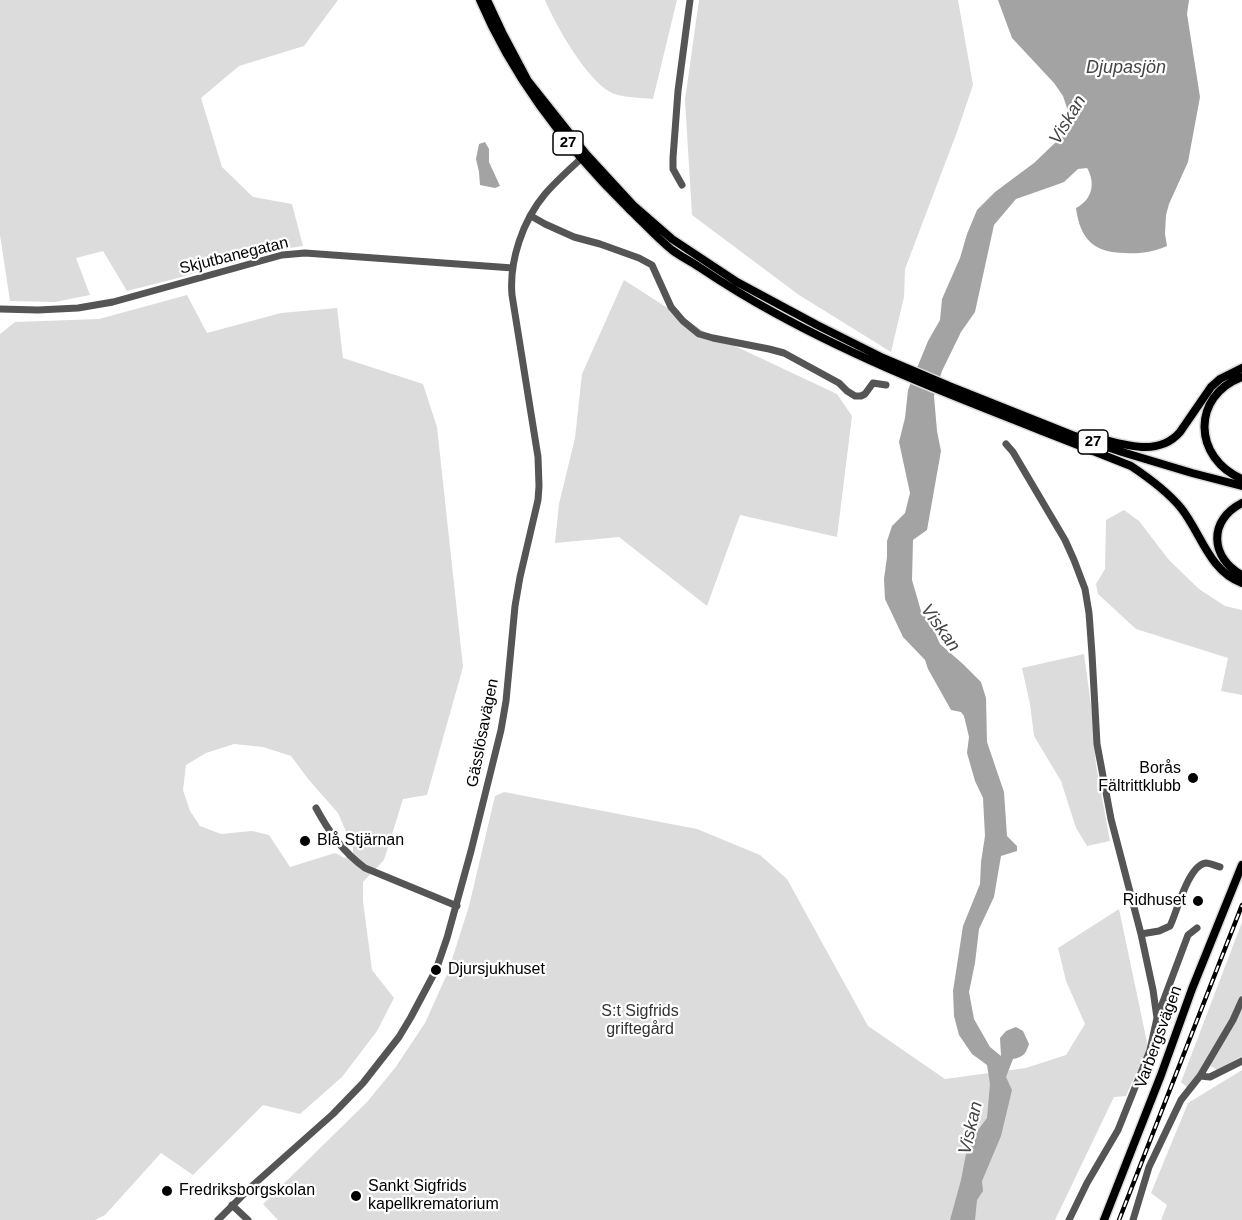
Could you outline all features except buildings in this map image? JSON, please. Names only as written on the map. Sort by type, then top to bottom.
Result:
[{"type":"main road","name":"27","points":[[480,0],[492,29],[531,95],[583,157],[672,239],[737,282],[882,362],[947,390],[1071,438],[1187,477],[1242,491]]},
{"type":"main road","name":"27","points":[[487,0],[528,81],[583,157]]},
{"type":"main road","points":[[1071,438],[1087,435],[1139,447],[1161,445],[1175,438],[1210,387],[1242,368]]},
{"type":"main road","points":[[1242,377],[1227,384],[1218,392],[1208,408],[1204,426],[1207,445],[1217,463],[1224,470],[1242,479]]},
{"type":"main road","name":"27","points":[[1071,438],[1242,486]]},
{"type":"main road","points":[[1071,438],[1131,466],[1163,490],[1186,515],[1216,564],[1227,575],[1242,583]]},
{"type":"main road","points":[[1242,503],[1233,507],[1220,522],[1217,540],[1222,557],[1228,565],[1242,575]]},
{"type":"main road","name":"Varbergsvägen","points":[[1104,1220],[1242,865]]},
{"type":"street","points":[[682,185],[673,169],[673,158],[678,91],[690,0]]},
{"type":"street","name":"Gässlösavägen","points":[[218,1220],[278,1162],[333,1114],[363,1083],[411,1017],[436,970],[447,938],[501,730],[520,577],[538,500],[538,457],[512,295],[513,268],[523,231],[543,196],[583,157]]},
{"type":"street","points":[[531,216],[574,237],[600,244],[652,265],[671,307],[699,334],[784,353],[839,383],[847,392],[855,396],[865,394],[873,383],[886,385]]},
{"type":"street","name":"Skjutbanegatan","points":[[0,309],[78,309],[113,302],[282,255],[305,253],[513,268]]},
{"type":"street","points":[[1006,444],[1065,540],[1085,589],[1092,644],[1097,744],[1111,819],[1141,934],[1157,1018]]},
{"type":"street","points":[[316,808],[333,836],[353,859],[365,868],[457,906]]},
{"type":"street","points":[[1141,934],[1159,931],[1170,926],[1181,896],[1198,866],[1206,863],[1220,867]]},
{"type":"street","points":[[1069,1220],[1087,1183],[1118,1130],[1150,1050],[1157,1018],[1188,935],[1197,928]]},
{"type":"street","points":[[1132,1220],[1149,1167],[1181,1100],[1200,1077],[1242,1000]]},
{"type":"street","points":[[1200,1077],[1210,1077],[1242,1060]]},
{"type":"street","points":[[232,1205],[248,1220]]},
{"type":"green space","points":[[0,0],[338,0],[304,46],[239,66],[201,98],[222,167],[253,197],[292,204],[303,246],[263,252],[127,291],[103,251],[76,258],[90,295],[55,302],[10,301],[0,235]]},
{"type":"green space","points":[[545,0],[677,0],[653,99],[616,94],[602,87],[573,52]]},
{"type":"green space","points":[[699,0],[958,0],[973,85],[905,269],[904,297],[891,352],[799,295],[692,215],[685,100]]},
{"type":"green space","points":[[624,280],[705,332],[837,394],[852,416],[837,537],[740,515],[707,606],[619,537],[555,543],[559,504],[575,438],[582,374]]},
{"type":"green space","points":[[187,295],[207,333],[281,313],[337,308],[343,358],[423,384],[437,427],[463,667],[427,795],[403,799],[384,860],[363,882],[363,901],[372,970],[394,998],[377,1031],[342,1077],[300,1114],[263,1105],[193,1175],[161,1153],[105,1215],[95,1220],[0,1220],[0,334],[15,322],[99,319]],"holes":[[[234,744],[263,747],[291,756],[338,813],[353,853],[345,858],[335,853],[290,867],[269,835],[252,831],[221,834],[200,826],[190,811],[183,790],[186,765],[206,753]]]},
{"type":"green space","points":[[1124,510],[1139,521],[1169,560],[1199,589],[1225,606],[1242,610],[1242,695],[1221,691],[1228,658],[1136,629],[1098,594],[1096,584],[1105,569],[1106,520]]},
{"type":"green space","points":[[1084,654],[1096,765],[1110,841],[1087,846],[1076,828],[1061,781],[1034,736],[1022,668]]},
{"type":"green space","name":"S:t Sigfrids griftegård","points":[[504,792],[697,829],[760,855],[787,879],[868,1026],[945,1079],[1026,1068],[1066,1055],[1085,1024],[1066,981],[1058,948],[1119,909],[1148,1047],[1126,1096],[1114,1097],[1055,1220],[278,1220],[263,1204],[367,1102],[395,1068],[425,1023],[448,972],[469,906],[495,796]]},
{"type":"green space","points":[[1242,922],[1242,1056],[1217,1070],[1205,1062],[1188,1088],[1181,1082]]},
{"type":"green space","points":[[1242,1070],[1242,1220],[1161,1220],[1167,1205],[1151,1193],[1188,1103]]},
{"type":"water","points":[[998,0],[1189,0],[1187,14],[1200,97],[1188,162],[1166,215],[1167,246],[1147,252],[1125,253],[1105,250],[1090,242],[1081,228],[1076,208],[1086,200],[1091,191],[1091,179],[1087,168],[1078,169],[1064,182],[1016,199],[994,225],[975,312],[961,332],[942,371],[934,396],[941,451],[927,530],[913,540],[912,580],[921,611],[932,626],[940,644],[981,682],[986,698],[987,742],[1004,792],[1007,836],[1017,846],[1017,851],[1001,856],[994,897],[979,929],[969,992],[974,1019],[990,1047],[1001,1056],[1000,1038],[1006,1031],[1016,1027],[1023,1031],[1029,1044],[1024,1054],[1013,1059],[1006,1077],[1012,1090],[1001,1136],[982,1181],[983,1191],[977,1200],[975,1220],[950,1220],[966,1154],[973,1137],[987,1118],[990,1084],[987,1065],[972,1054],[959,1035],[954,1016],[953,991],[963,926],[980,884],[985,836],[983,798],[975,781],[967,753],[969,737],[964,716],[961,712],[951,710],[925,660],[903,637],[885,599],[884,579],[887,541],[892,526],[905,513],[910,493],[899,442],[905,418],[908,390],[928,341],[940,320],[942,299],[960,258],[967,234],[977,210],[995,192],[1034,163],[1057,141],[1068,119],[1063,96],[1054,83],[1012,38]]},
{"type":"water","points":[[485,142],[489,149],[489,162],[500,186],[495,188],[480,185],[476,159],[479,144]]},
{"type":"railway","points":[[1119,1220],[1242,905]]},
{"type":"place","name":"Borås Fältrittklubb","points":[[1193,778]]},
{"type":"place","name":"Blå Stjärnan","points":[[305,841]]},
{"type":"place","name":"Ridhuset","points":[[1198,901]]},
{"type":"place","name":"Djursjukhuset","points":[[436,970]]},
{"type":"place","name":"Fredriksborgskolan","points":[[167,1191]]},
{"type":"place","name":"Sankt Sigfrids kapellkrematorium","points":[[356,1196]]},
{"type":"water label","name":"Djupasjön","points":[[1126,68]]},
{"type":"water label","name":"Viskan","points":[[1068,120]]},
{"type":"water label","name":"Viskan","points":[[940,628]]},
{"type":"water label","name":"Viskan","points":[[971,1128]]}]
